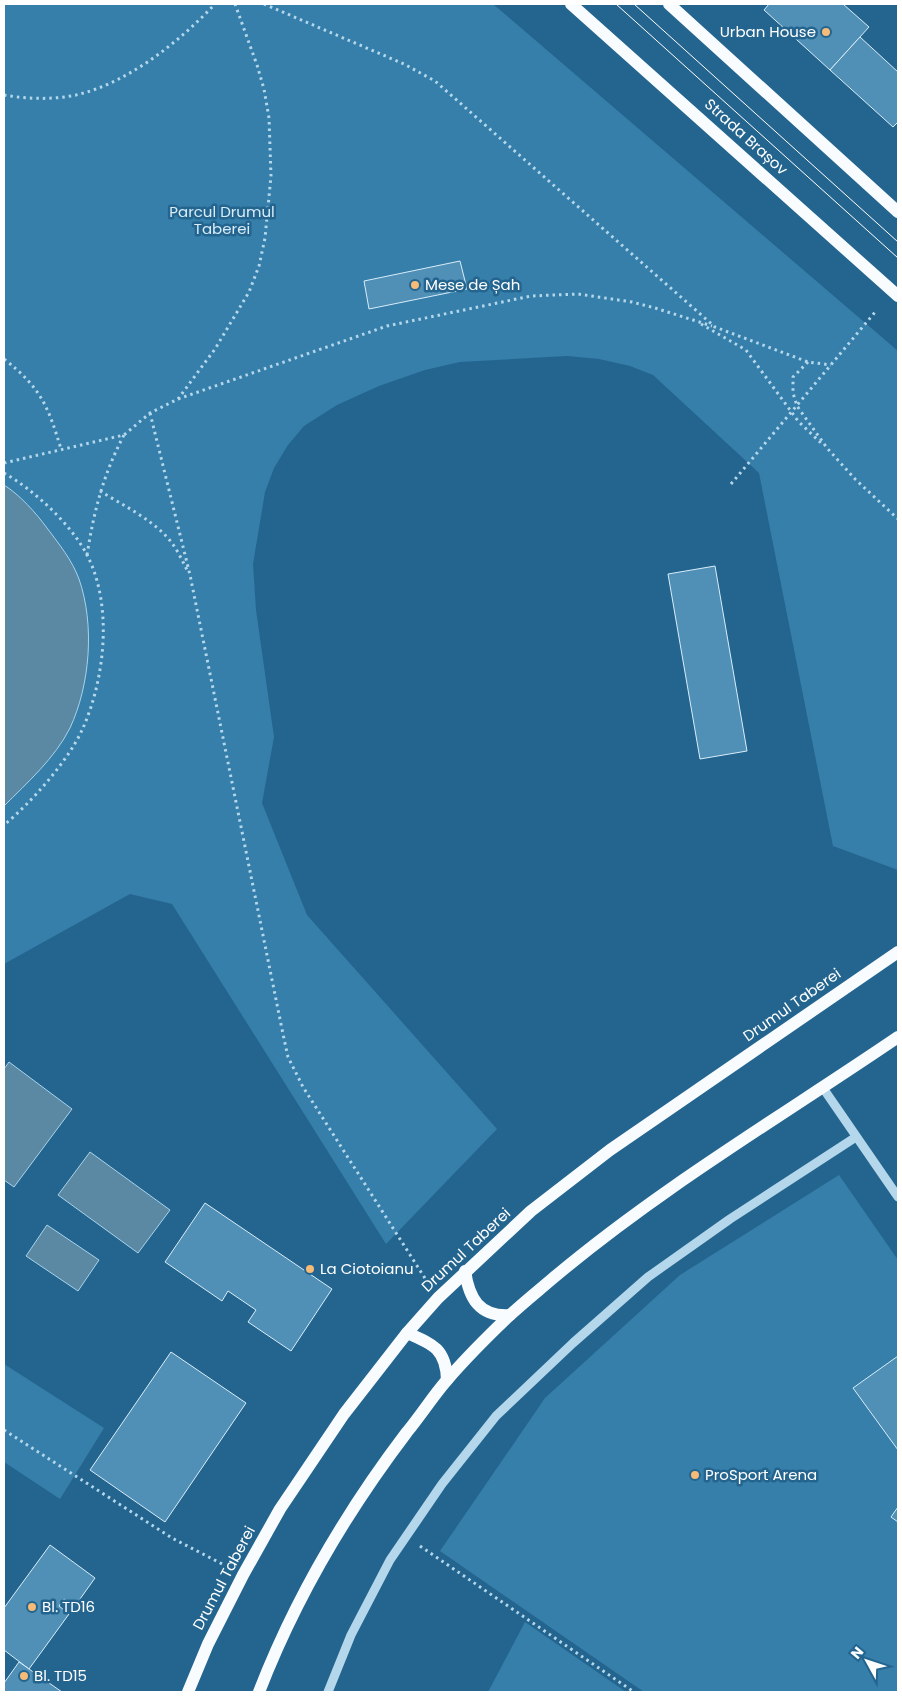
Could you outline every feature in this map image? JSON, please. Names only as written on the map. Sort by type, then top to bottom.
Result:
[{"type":"main road","name":"Strada Brașov","points":[[570,4],[898,296]]},
{"type":"main road","points":[[670,4],[898,212]]},
{"type":"main road","name":"Drumul Taberei","points":[[188,1692],[208,1644],[242,1575],[280,1509],[344,1414],[407,1333],[438,1298],[531,1211],[610,1150],[898,952]]},
{"type":"main road","points":[[259,1692],[301,1600],[338,1532],[375,1475],[447,1380],[510,1316],[596,1243],[702,1166],[898,1037]]},
{"type":"main road","points":[[466,1271],[468,1288],[474,1300],[486,1311],[497,1316],[510,1316]]},
{"type":"main road","points":[[407,1333],[434,1346],[441,1353],[447,1365],[447,1380]]},
{"type":"street","points":[[823,1088],[898,1197]]},
{"type":"street","points":[[328,1692],[351,1635],[405,1535],[442,1484],[496,1416],[573,1343],[648,1277],[730,1219],[856,1137]]},
{"type":"path","points":[[4,95],[45,99],[76,95],[100,88],[153,58],[176,41],[215,4]]},
{"type":"path","points":[[178,399],[216,348],[249,292],[265,238],[271,176],[269,118],[258,65],[234,4]]},
{"type":"path","points":[[264,4],[404,64],[435,81],[715,327]]},
{"type":"path","points":[[87,556],[95,507],[110,462],[124,435],[150,413],[178,399],[387,326],[531,296],[578,294],[632,302],[715,327],[808,362],[831,365]]},
{"type":"path","points":[[731,484],[876,311]]},
{"type":"path","points":[[694,320],[746,350],[798,421],[827,448],[855,479],[898,518]]},
{"type":"path","points":[[4,359],[37,390],[46,404],[61,449]]},
{"type":"path","points":[[808,362],[794,377],[793,393],[797,406],[827,448]]},
{"type":"path","points":[[150,413],[190,575],[288,1056],[303,1088],[438,1298]]},
{"type":"path","points":[[4,463],[124,435]]},
{"type":"path","points":[[4,473],[39,498],[67,528],[87,556],[101,600],[104,623],[99,677],[94,699],[83,730],[69,753],[31,799],[4,825]]},
{"type":"path","points":[[100,491],[156,527],[166,536],[190,575]]},
{"type":"path","points":[[4,1430],[172,1538],[242,1575]]},
{"type":"path","points":[[405,1535],[634,1692]]},
{"type":"green space","name":"Parcul Drumul Taberei","points":[[4,4],[493,4],[898,351],[898,870],[833,846],[759,473],[653,375],[630,366],[599,359],[567,356],[460,362],[425,370],[379,386],[337,405],[304,426],[288,445],[274,468],[265,492],[253,564],[256,610],[274,737],[262,803],[307,915],[497,1129],[386,1244],[172,904],[130,894],[4,964]]},
{"type":"green space","name":"ProSport Arena","points":[[839,1175],[898,1260],[898,1692],[644,1692],[440,1551],[545,1398],[680,1275]]},
{"type":"green space","points":[[4,1364],[104,1428],[60,1499],[4,1462]]},
{"type":"green space","points":[[525,1622],[626,1692],[488,1692]]},
{"type":"shaded area","points":[[4,485],[22,499],[38,516],[73,565],[84,597],[87,616],[88,655],[86,674],[77,711],[64,739],[49,760],[4,806]]},
{"type":"shaded area","points":[[9,1062],[72,1109],[14,1187],[4,1180],[4,1069]]},
{"type":"shaded area","points":[[90,1152],[170,1210],[138,1253],[58,1195]]},
{"type":"shaded area","points":[[47,1225],[99,1260],[78,1291],[26,1256]]},
{"type":"building","name":"Urban House","points":[[769,4],[843,4],[869,27],[830,70],[764,10]]},
{"type":"building","points":[[860,37],[898,72],[898,122],[893,127],[830,70]]},
{"type":"building","name":"Mese de Șah","points":[[460,261],[467,289],[369,309],[364,281]]},
{"type":"building","points":[[715,566],[747,751],[700,759],[668,574]]},
{"type":"building","points":[[205,1203],[332,1289],[291,1351],[248,1322],[256,1310],[228,1291],[222,1301],[165,1262]]},
{"type":"building","points":[[171,1352],[246,1403],[165,1522],[90,1470]]},
{"type":"building","points":[[898,1356],[898,1450],[853,1388]]},
{"type":"building","points":[[898,1507],[898,1522],[891,1517]]},
{"type":"building","name":"Bl. TD16","points":[[50,1545],[95,1578],[75,1606],[64,1599],[59,1606],[69,1614],[29,1669],[4,1650],[4,1608]]},
{"type":"building","name":"Bl. TD15","points":[[19,1662],[62,1692],[4,1692],[4,1683]]},
{"type":"tram line","points":[[616,4],[898,258]]},
{"type":"tram line","points":[[634,4],[898,242]]},
{"type":"place","name":"Urban House","points":[[826,32]]},
{"type":"place","name":"Mese de Șah","points":[[415,285]]},
{"type":"place","name":"La Ciotoianu","points":[[310,1269]]},
{"type":"place","name":"ProSport Arena","points":[[695,1475]]},
{"type":"place","name":"Bl. TD16","points":[[32,1607]]},
{"type":"place","name":"Bl. TD15","points":[[24,1676]]}]
